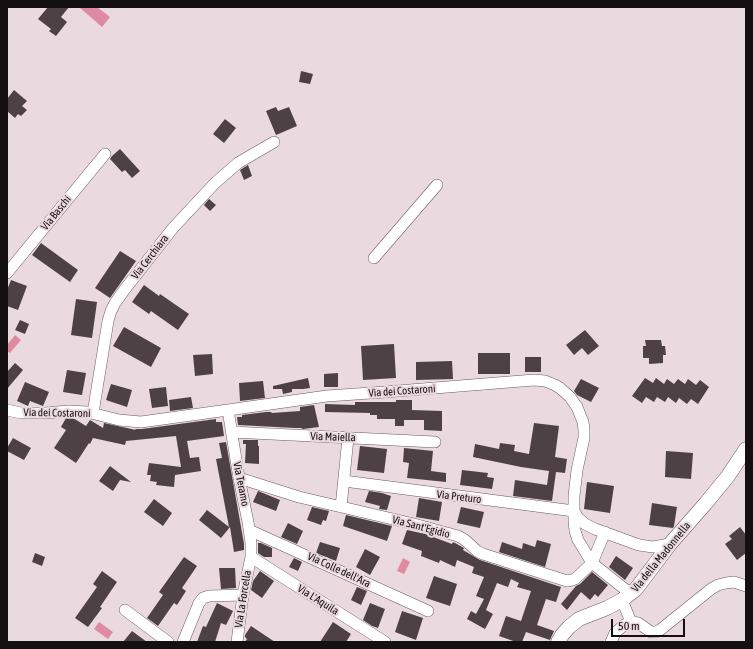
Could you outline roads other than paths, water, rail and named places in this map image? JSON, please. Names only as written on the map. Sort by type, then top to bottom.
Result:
[{"type":"main road","name":"Via della Madonnella","points":[[558,642],[569,627],[579,619],[607,608],[627,597],[641,583],[670,544],[716,491],[746,449]]},
{"type":"street","name":"Via Cerchiara","points":[[92,413],[108,321],[115,303],[173,228],[215,183],[238,163],[274,142]]},
{"type":"street","name":"Via Baschi","points":[[7,273],[105,154]]},
{"type":"street","points":[[374,258],[436,185]]},
{"type":"street","name":"Via dei Costaroni","points":[[7,410],[21,413],[76,411],[92,413],[119,420],[141,422],[332,395],[534,380],[545,381],[560,388],[570,397],[577,407],[583,422],[584,438],[577,470],[574,511]]},
{"type":"street","name":"Via Teramo","points":[[228,410],[249,530],[251,557]]},
{"type":"street","name":"Via Maiella","points":[[231,432],[435,442]]},
{"type":"street","points":[[342,507],[348,438]]},
{"type":"street","name":"Via Sant'Egidio","points":[[239,478],[299,497],[458,536],[483,554],[565,580],[574,580],[592,563]]},
{"type":"street","name":"Via Preturo","points":[[344,481],[574,511]]},
{"type":"street","points":[[574,511],[578,518],[585,524],[639,545],[653,547],[670,544]]},
{"type":"street","points":[[574,511],[577,536],[592,563],[627,597],[631,622]]},
{"type":"street","name":"Via Colle dell'Ara","points":[[249,530],[428,611]]},
{"type":"street","points":[[592,563],[605,532]]},
{"type":"street","name":"Via La Forcella","points":[[237,642],[243,595],[251,557]]},
{"type":"street","name":"Via L'Aquila","points":[[251,557],[385,642]]},
{"type":"street","points":[[610,642],[615,633],[624,625],[631,622],[638,623],[651,632],[660,630],[718,585],[734,582],[746,586]]},
{"type":"street","points":[[182,642],[199,603],[203,598],[208,596],[243,595]]},
{"type":"street","points":[[125,610],[168,642]]}]
